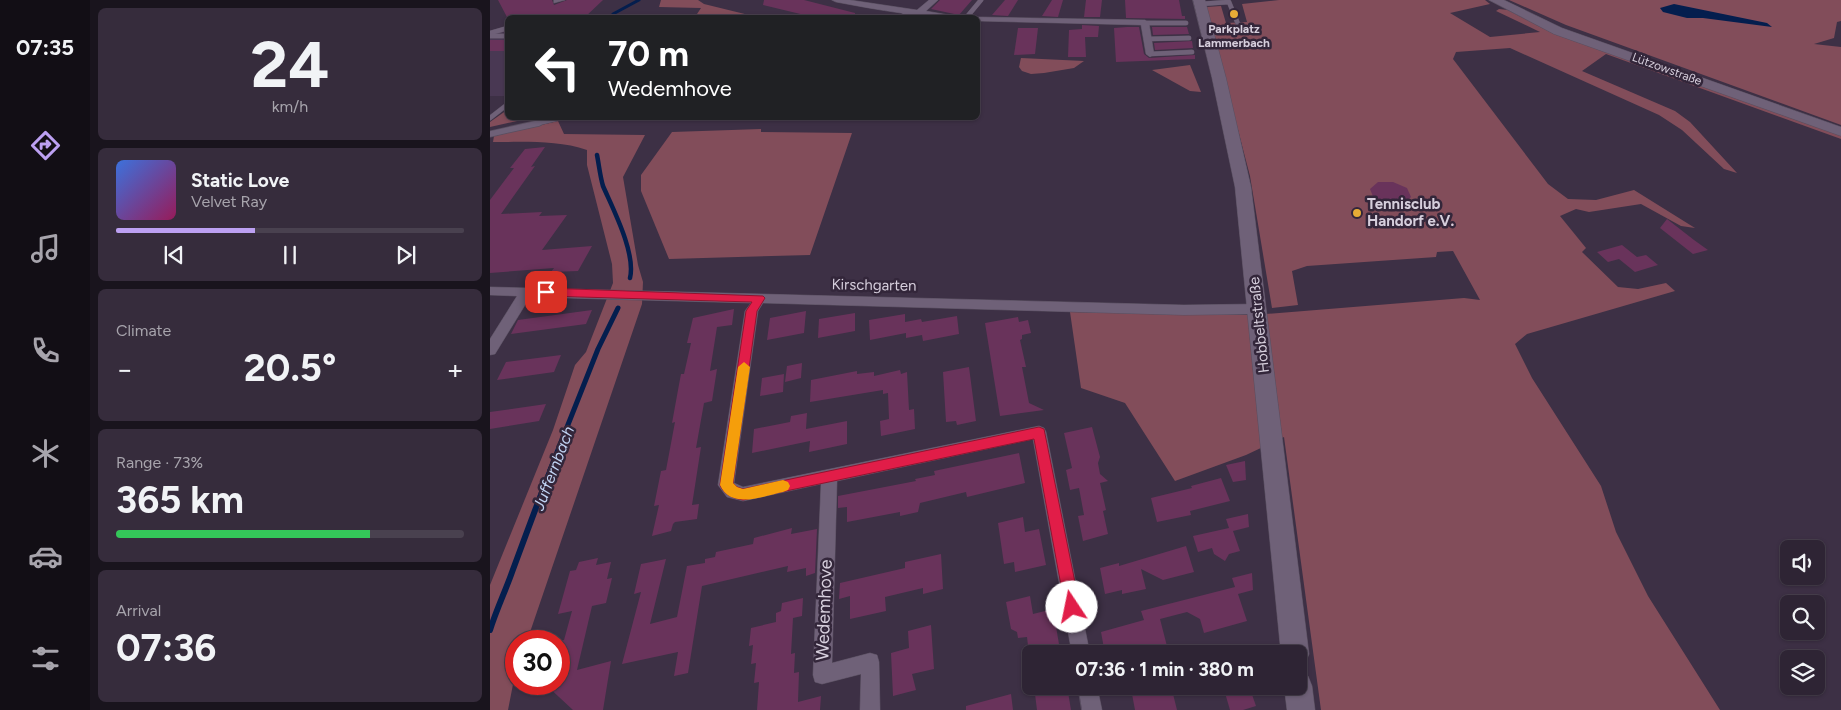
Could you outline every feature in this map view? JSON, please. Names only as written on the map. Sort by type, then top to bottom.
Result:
[{"type":"street","points":[[836,0],[904,15],[919,13],[936,15]]},
{"type":"street","points":[[919,13],[934,0]]},
{"type":"street","name":"Lützowstraße","points":[[1495,0],[1558,31],[1841,132]]},
{"type":"street","name":"Hobbeltstraße","points":[[1200,2],[1243,187],[1294,645]]},
{"type":"street","points":[[980,19],[1024,22],[1145,23],[1150,54]]},
{"type":"street","name":"Kirschgarten","points":[[490,291],[1184,310],[1258,309]]},
{"type":"street","points":[[490,350],[527,292]]},
{"type":"street","points":[[760,298],[752,311],[726,485],[733,492],[743,494],[1039,432],[1079,645]]},
{"type":"street","name":"Wedemhove","points":[[829,477],[822,675],[870,662],[870,710]]},
{"type":"street","points":[[1089,695],[1092,710]]},
{"type":"street","points":[[1299,695],[1300,710]]},
{"type":"lane","points":[[968,15],[981,0]]},
{"type":"lane","points":[[1200,2],[1229,2],[1238,24],[1249,29]]},
{"type":"lane","points":[[1145,23],[1186,23]]},
{"type":"lane","points":[[490,34],[505,29]]},
{"type":"lane","points":[[490,34],[505,36]]},
{"type":"lane","points":[[1147,39],[1189,38]]},
{"type":"lane","points":[[1150,54],[1192,52]]},
{"type":"lane","points":[[490,118],[505,106]]},
{"type":"lane","points":[[490,134],[551,120]]},
{"type":"shaded area","points":[[661,0],[698,0],[704,4],[749,15],[696,15],[701,8],[659,7]]},
{"type":"shaded area","points":[[1279,0],[1485,0],[1490,4],[1450,13],[1490,37],[1540,32],[1496,11],[1499,9],[1508,10],[1548,30],[1841,135],[1841,139],[1606,54],[1582,71],[1675,111],[1690,122],[1737,173],[1724,169],[1682,130],[1659,115],[1510,48],[1456,52],[1453,59],[1548,184],[1568,199],[1596,200],[1634,190],[1695,228],[1681,226],[1641,204],[1589,212],[1576,209],[1560,216],[1586,248],[1582,252],[1618,287],[1638,289],[1666,283],[1675,291],[1527,334],[1515,344],[1532,378],[1601,486],[1616,532],[1648,596],[1720,710],[1321,710],[1284,437],[1246,455],[1175,481],[1125,403],[1081,388],[1070,312],[1253,315],[1464,298],[1480,300],[1453,251],[1437,252],[1436,257],[1307,266],[1292,271],[1298,305],[1272,308],[1250,176],[1206,7],[1221,6],[1226,23],[1247,22],[1242,4]]},
{"type":"shaded area","points":[[1509,0],[1841,0],[1841,21],[1837,22],[1834,38],[1814,44],[1841,47],[1841,125],[1566,25]]},
{"type":"shaded area","points":[[505,28],[505,96],[490,96],[490,32]]},
{"type":"shaded area","points":[[1021,58],[1084,61],[1074,68],[1031,74],[1022,71],[1019,67]]},
{"type":"shaded area","points":[[1190,65],[1201,92],[1190,91],[1152,70]]},
{"type":"shaded area","points":[[505,111],[505,120],[522,120],[490,127],[490,122]]},
{"type":"shaded area","points":[[558,121],[564,134],[645,135],[623,177],[638,265],[643,282],[642,304],[531,630],[505,630],[505,695],[511,695],[508,710],[490,710],[490,585],[553,430],[575,365],[586,352],[613,283],[612,264],[587,165],[587,150],[552,143],[493,142],[494,136]]},
{"type":"shaded area","points":[[761,129],[761,132],[852,133],[810,255],[669,259],[641,191],[641,175],[672,132]]},
{"type":"water","points":[[1674,4],[1767,23],[1772,27],[1703,18],[1687,18],[1663,12],[1660,8]]},
{"type":"building","points":[[498,0],[552,0],[554,5],[567,0],[603,0],[587,15],[506,15]]},
{"type":"building","points":[[764,0],[804,0],[855,13],[855,15],[805,15],[763,5]]},
{"type":"building","points":[[940,0],[972,0],[959,15],[931,9]]},
{"type":"building","points":[[1005,0],[1018,0],[1008,16],[992,15]]},
{"type":"building","points":[[1052,0],[1063,0],[1058,17],[1042,16]]},
{"type":"building","points":[[1086,0],[1102,0],[1100,17],[1084,17]]},
{"type":"building","points":[[1125,0],[1179,0],[1182,16],[1185,16],[1185,19],[1126,18]]},
{"type":"building","points":[[1082,25],[1099,26],[1098,37],[1085,37],[1086,57],[1068,57],[1069,30],[1082,29]]},
{"type":"building","points":[[1139,27],[1144,54],[1149,58],[1195,55],[1195,59],[1116,62],[1114,28]]},
{"type":"building","points":[[1152,27],[1187,27],[1189,34],[1153,35]]},
{"type":"building","points":[[1018,28],[1038,28],[1035,54],[1014,55]]},
{"type":"building","points":[[490,40],[505,40],[505,51],[490,51]]},
{"type":"building","points":[[1192,41],[1193,48],[1155,50],[1154,43]]},
{"type":"building","points":[[545,147],[531,167],[535,166],[501,214],[542,212],[539,216],[567,215],[542,250],[592,246],[578,271],[551,272],[554,268],[490,273],[490,200],[514,168],[510,168],[525,149]]},
{"type":"building","points":[[1378,182],[1393,182],[1407,188],[1411,197],[1404,204],[1388,205],[1374,199],[1370,189]]},
{"type":"building","points":[[1667,219],[1708,250],[1693,254],[1660,228]]},
{"type":"building","points":[[1622,245],[1637,257],[1646,255],[1658,265],[1635,272],[1619,259],[1608,262],[1597,252]]},
{"type":"building","points":[[734,309],[732,325],[717,327],[710,371],[717,369],[712,401],[704,403],[696,448],[701,447],[692,505],[699,504],[697,519],[675,522],[671,531],[652,536],[659,505],[654,506],[661,471],[666,470],[681,374],[684,374],[691,343],[687,343],[693,318]]},
{"type":"building","points":[[592,310],[586,324],[511,334],[518,320]]},
{"type":"building","points":[[806,311],[804,333],[767,340],[770,318]]},
{"type":"building","points":[[855,313],[855,331],[818,338],[819,319]]},
{"type":"building","points":[[905,314],[905,322],[921,319],[922,322],[957,316],[959,334],[923,341],[922,335],[906,338],[906,333],[870,340],[869,320]]},
{"type":"building","points":[[1018,317],[1019,322],[1028,320],[1031,333],[1022,335],[1020,340],[1026,367],[1022,367],[1029,403],[1044,410],[1000,416],[985,323]]},
{"type":"building","points":[[561,355],[554,372],[497,380],[506,362]]},
{"type":"building","points":[[802,363],[801,378],[785,382],[787,366]]},
{"type":"building","points":[[969,367],[976,421],[957,425],[956,421],[946,422],[943,372]]},
{"type":"building","points":[[900,370],[901,374],[907,372],[909,410],[914,409],[915,429],[881,436],[880,421],[889,419],[888,393],[883,394],[883,390],[810,402],[811,380],[857,371],[857,374],[874,372],[874,376]]},
{"type":"building","points":[[784,374],[783,392],[760,396],[762,378]]},
{"type":"building","points":[[546,404],[539,421],[490,429],[490,412]]},
{"type":"building","points":[[807,413],[806,429],[847,421],[847,444],[809,452],[810,441],[752,453],[754,429],[790,422],[791,416]]},
{"type":"building","points":[[1092,427],[1100,457],[1098,463],[1100,474],[1108,481],[1100,483],[1106,510],[1103,511],[1108,534],[1083,541],[1078,516],[1084,515],[1079,488],[1070,490],[1066,470],[1072,468],[1064,433]]},
{"type":"building","points":[[1019,453],[1025,483],[967,497],[966,492],[920,503],[918,512],[900,516],[900,512],[847,522],[847,507],[838,508],[838,496],[916,481],[915,479],[935,475],[934,471]]},
{"type":"building","points":[[1245,461],[1246,480],[1233,482],[1226,465]]},
{"type":"building","points":[[1221,478],[1230,501],[1190,511],[1191,515],[1157,522],[1151,498],[1192,488],[1191,486]]},
{"type":"building","points":[[1248,514],[1249,527],[1233,531],[1240,551],[1229,554],[1225,561],[1214,554],[1212,548],[1198,552],[1193,536],[1229,528],[1226,519]]},
{"type":"building","points":[[1023,517],[1025,532],[1039,529],[1046,565],[1015,572],[1014,562],[1004,564],[998,523]]},
{"type":"building","points":[[792,528],[791,534],[817,529],[815,573],[806,576],[806,568],[787,572],[788,566],[702,586],[688,673],[674,676],[678,652],[622,664],[641,592],[634,594],[641,564],[666,559],[650,624],[677,617],[687,566],[705,563],[705,559],[715,557],[716,552],[753,544],[754,538]]},
{"type":"building","points":[[1186,546],[1194,572],[1163,580],[1141,569],[1146,589],[1122,594],[1122,590],[1105,594],[1100,568],[1119,563],[1119,566]]},
{"type":"building","points":[[941,554],[943,589],[923,594],[923,588],[885,597],[886,611],[850,619],[850,596],[839,599],[840,583],[905,568],[905,562]]},
{"type":"building","points":[[598,558],[596,565],[611,562],[607,579],[612,578],[606,603],[592,606],[577,670],[611,661],[603,710],[573,710],[557,695],[570,695],[570,630],[567,630],[572,611],[558,614],[570,571],[576,570],[579,562]]},
{"type":"building","points":[[1252,573],[1253,590],[1238,594],[1247,621],[1204,633],[1200,619],[1187,612],[1160,619],[1167,645],[1103,645],[1101,632],[1144,620],[1141,611],[1235,587],[1232,578]]},
{"type":"building","points":[[1030,596],[1033,614],[1053,609],[1059,645],[1028,645],[1027,637],[1018,638],[1017,632],[1011,629],[1006,602]]},
{"type":"building","points":[[803,598],[802,616],[793,618],[791,654],[795,653],[794,673],[799,672],[798,702],[821,696],[820,710],[757,710],[759,682],[754,683],[756,663],[751,664],[753,645],[749,646],[751,628],[776,622],[776,613],[781,611],[782,603]]},
{"type":"building","points":[[931,625],[934,669],[912,674],[916,690],[893,696],[891,653],[909,648],[908,631]]},
{"type":"building","points":[[1011,694],[1013,710],[966,710],[966,706]]},
{"type":"building","points":[[1035,695],[1068,695],[1071,710],[1037,710]]},
{"type":"building","points":[[1132,695],[1173,695],[1177,710],[1135,710]]},
{"type":"building","points":[[1226,695],[1252,695],[1256,706],[1243,710],[1230,710]]},
{"type":"waterway","name":"Juffernbach","points":[[613,14],[639,0]]},
{"type":"waterway","name":"Juffernbach","points":[[597,155],[603,186],[627,244],[630,256],[630,278]]},
{"type":"waterway","name":"Juffernbach","points":[[550,470],[598,349],[618,308]]},
{"type":"waterway","name":"Juffernbach","points":[[490,630],[551,469]]},
{"type":"slow traffic","points":[[744,367],[726,485],[733,492],[743,494],[783,486]]},
{"type":"place","name":"Parkplatz Lammerbach","points":[[1234,14]]},
{"type":"place","name":"Tennisclub Handorf e.V.","points":[[1357,213]]},
{"type":"route","points":[[546,292],[760,298],[752,311],[726,485],[733,492],[743,494],[1039,432],[1072,607]]}]
